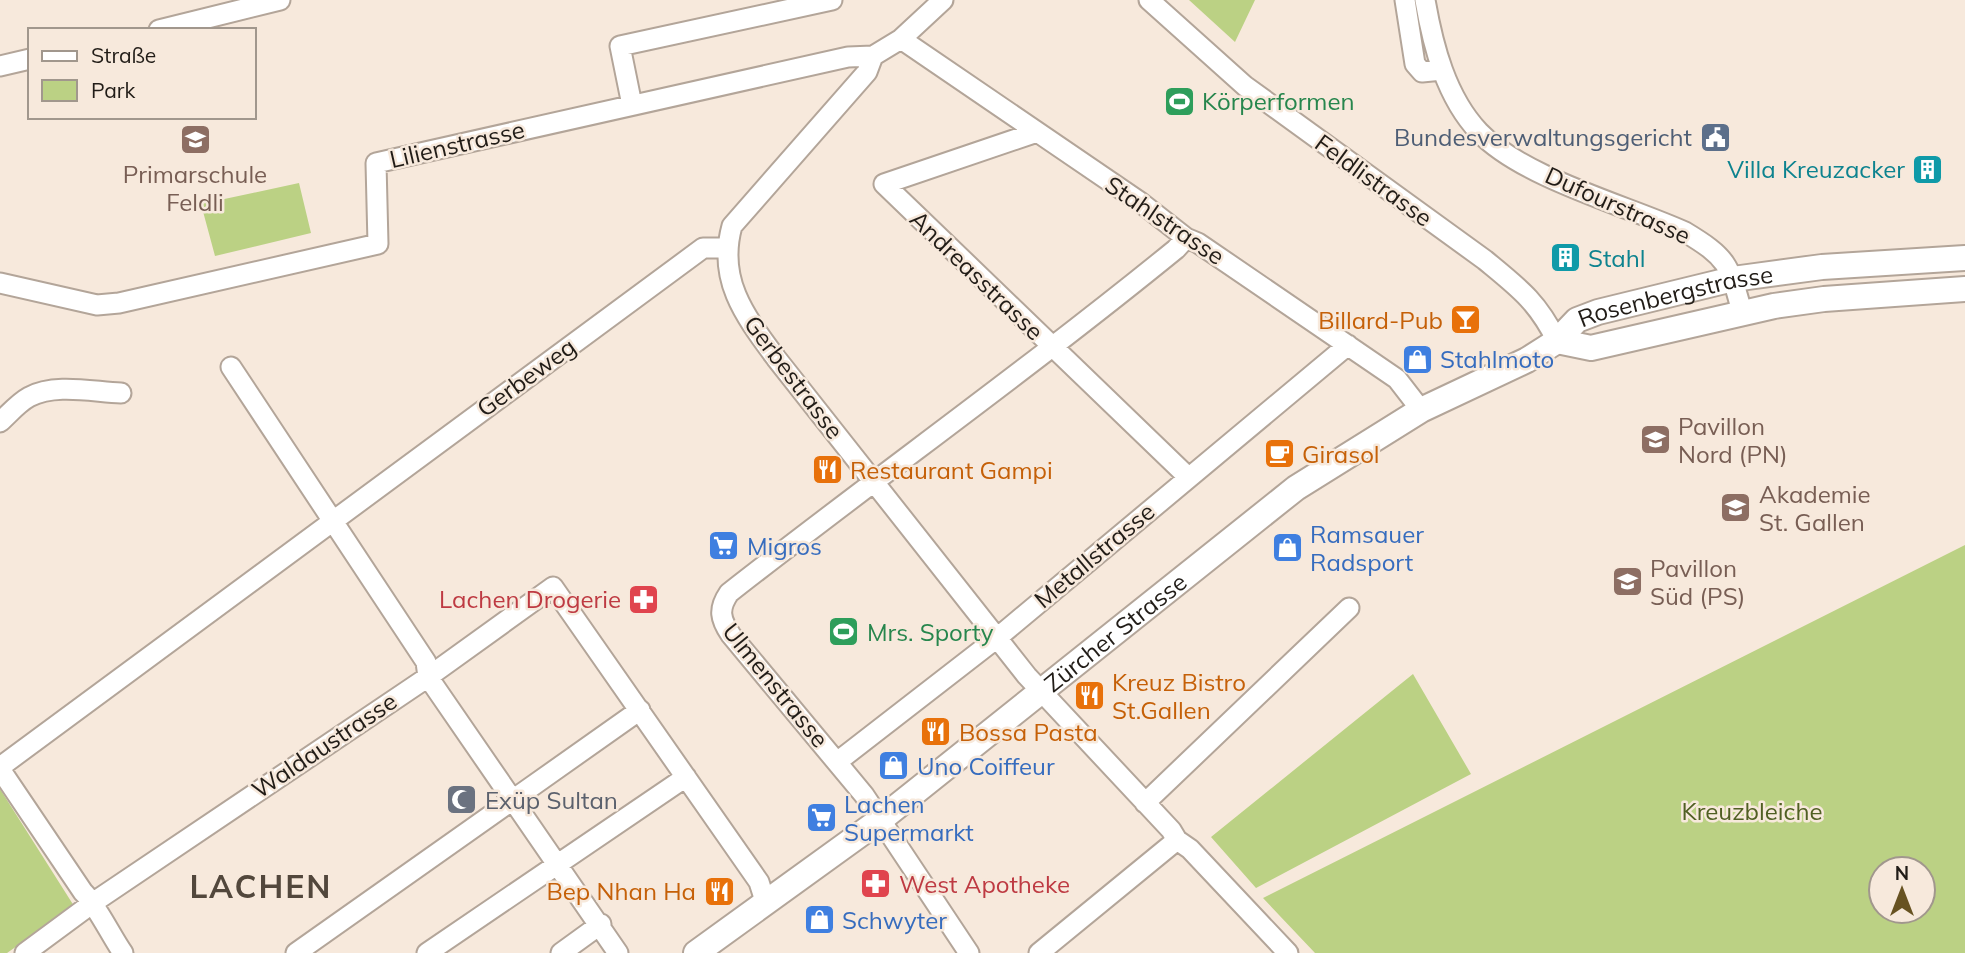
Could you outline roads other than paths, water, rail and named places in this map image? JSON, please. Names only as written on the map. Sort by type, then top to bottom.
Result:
[{"type":"main road","name":"Rosenbergstrasse","points":[[1557,341],[1577,320],[1598,312],[1733,279],[1822,267],[1965,258]]},
{"type":"main road","name":"Rosenbergstrasse","points":[[1557,341],[1591,348],[1742,312],[1824,299],[1965,289]]},
{"type":"main road","name":"Zürcher Strasse","points":[[695,953],[880,820],[1296,488],[1421,410],[1527,360],[1557,341]]},
{"type":"street","points":[[167,28],[280,0]]},
{"type":"street","points":[[632,105],[620,46],[831,0]]},
{"type":"street","points":[[726,248],[732,226],[867,72],[873,56],[901,39],[943,0]]},
{"type":"street","name":"Feldlistrasse","points":[[1150,0],[1245,86],[1476,253],[1516,286],[1537,304],[1557,341]]},
{"type":"street","points":[[1405,0],[1415,64],[1422,72],[1442,70]]},
{"type":"street","name":"Dufourstrasse","points":[[1425,0],[1442,70],[1466,115],[1479,132],[1508,156],[1685,232],[1718,254],[1729,267],[1742,312]]},
{"type":"street","name":"Stahlstrasse","points":[[901,39],[1140,202],[1186,238],[1198,243],[1397,379],[1421,410]]},
{"type":"street","name":"Lilienstrasse","points":[[0,283],[97,304],[119,303],[378,244],[376,163],[848,57],[873,56]]},
{"type":"street","points":[[0,66],[28,60]]},
{"type":"street","name":"Andreasstrasse","points":[[1037,132],[884,184],[1187,476]]},
{"type":"street","points":[[873,480],[1053,349],[1186,238]]},
{"type":"street","name":"Gerbeweg","points":[[0,768],[703,248],[726,248]]},
{"type":"street","name":"Gerbestrasse","points":[[726,248],[732,285],[746,317],[997,638],[1042,692],[1177,840],[1190,849],[1288,953]]},
{"type":"street","name":"Metallstrasse","points":[[837,762],[997,638],[1187,476],[1348,345]]},
{"type":"street","points":[[230,367],[426,662],[428,677],[601,924],[618,953]]},
{"type":"street","points":[[0,422],[26,398],[37,393],[56,390],[121,393]]},
{"type":"street","name":"Ulmenstrasse","points":[[873,480],[729,593],[720,606],[722,623],[864,795],[969,953]]},
{"type":"street","name":"Waldaustrasse","points":[[25,953],[94,902],[428,677],[553,587],[639,710]]},
{"type":"street","points":[[1145,803],[1349,608]]},
{"type":"street","points":[[296,953],[639,710],[759,882],[766,904]]},
{"type":"street","points":[[0,768],[83,892],[94,902],[98,917],[123,953]]},
{"type":"street","points":[[427,953],[686,777]]},
{"type":"street","points":[[1038,953],[1177,840]]},
{"type":"street","points":[[561,953],[601,924]]},
{"type":"place","name":"Körperformen","points":[[1179,101]]},
{"type":"place","name":"Bundesverwaltungsgericht","points":[[1715,137]]},
{"type":"place","name":"Primarschule Feldli","points":[[195,140]]},
{"type":"place","name":"Villa Kreuzacker","points":[[1928,169]]},
{"type":"place","name":"Stahl","points":[[1565,258]]},
{"type":"place","name":"Billard-Pub","points":[[1466,320]]},
{"type":"place","name":"Stahlmoto","points":[[1417,359]]},
{"type":"place","name":"Pavillon Nord (PN)","points":[[1655,440]]},
{"type":"place","name":"Girasol","points":[[1279,454]]},
{"type":"place","name":"Restaurant Gampi","points":[[827,470]]},
{"type":"place","name":"Akademie St. Gallen","points":[[1736,508]]},
{"type":"place","name":"Migros","points":[[724,546]]},
{"type":"place","name":"Ramsauer Radsport","points":[[1287,548]]},
{"type":"place","name":"Pavillon Süd (PS)","points":[[1627,582]]},
{"type":"place","name":"Lachen Drogerie","points":[[644,599]]},
{"type":"place","name":"Mrs. Sporty","points":[[844,632]]},
{"type":"place","name":"Kreuz Bistro St.Gallen","points":[[1089,696]]},
{"type":"place","name":"Bossa Pasta","points":[[936,732]]},
{"type":"place","name":"Uno Coiffeur","points":[[894,766]]},
{"type":"place","name":"Exüp Sultan","points":[[462,800]]},
{"type":"place","name":"Lachen Supermarkt","points":[[821,818]]},
{"type":"place","name":"West Apotheke","points":[[876,884]]},
{"type":"place","name":"Bep Nhan Ha","points":[[719,891]]},
{"type":"place","name":"Schwyter","points":[[819,920]]},
{"type":"district","name":"LACHEN","points":[[261,886]]},
{"type":"park label","name":"Kreuzbleiche","points":[[1752,811]]}]
